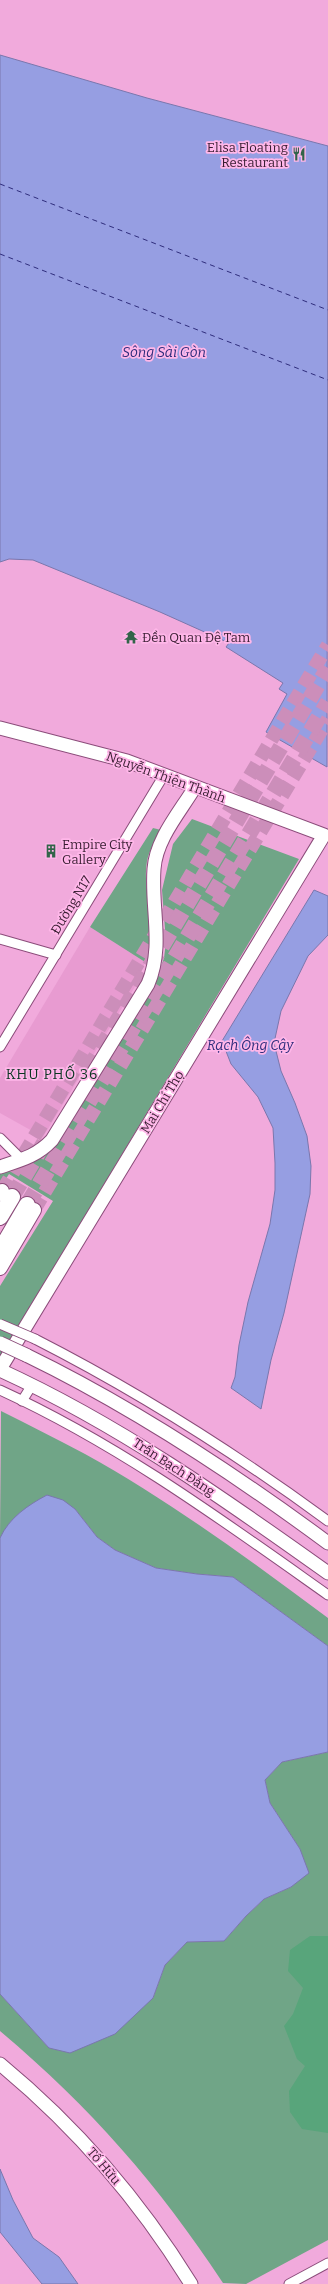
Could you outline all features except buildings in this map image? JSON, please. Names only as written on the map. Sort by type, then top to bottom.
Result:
[{"type":"highway","points":[[0,1217],[5,1194]]},
{"type":"highway","points":[[0,1251],[31,1208]]},
{"type":"main road","points":[[0,1268],[31,1208]]},
{"type":"street","name":"Nguyễn Thiện Thành","points":[[0,728],[127,761],[326,836]]},
{"type":"street","name":"Đường N17","points":[[0,1047],[164,775]]},
{"type":"street","points":[[0,1167],[37,1154],[52,1140],[148,984],[154,970],[157,947],[154,868],[160,845],[195,787]]},
{"type":"street","name":"Mai Chí Thọ","points":[[4,1372],[326,836]]},
{"type":"street","points":[[0,939],[56,955]]},
{"type":"street","points":[[0,1138],[22,1160]]},
{"type":"street","points":[[0,1324],[36,1339],[148,1400],[258,1472],[328,1521]]},
{"type":"street","name":"Trần Bạch Đằng","points":[[0,1343],[45,1364],[143,1418],[248,1486],[328,1543]]},
{"type":"street","points":[[45,1364],[54,1349]]},
{"type":"street","name":"Trần Bạch Đằng","points":[[4,1372],[32,1385],[147,1449],[234,1506],[328,1573]]},
{"type":"street","points":[[22,1401],[32,1385]]},
{"type":"street","points":[[1,1391],[116,1451],[224,1521],[328,1595]]},
{"type":"street","points":[[248,1486],[258,1472]]},
{"type":"street","points":[[224,1521],[234,1506]]},
{"type":"street","name":"Tố Hữu","points":[[0,2064],[78,2136],[138,2208],[191,2284]]},
{"type":"street","points":[[289,2284],[328,2263]]},
{"type":"shaded area","points":[[90,927],[145,962],[136,985],[43,1137],[0,1113],[0,1078]]},
{"type":"green space","points":[[192,819],[299,859],[0,1358],[0,1286],[53,1201],[9,1174],[0,1188],[0,1172],[42,1158],[62,1137],[157,978],[164,958],[166,942],[162,890],[173,844]]},
{"type":"green space","points":[[153,828],[161,830],[151,849],[147,861],[146,874],[152,925],[152,938],[150,950],[145,962],[90,927]]},
{"type":"green space","points":[[1,1411],[74,1448],[117,1472],[179,1511],[239,1553],[328,1618],[328,1646],[233,1577],[156,1568],[115,1550],[97,1537],[75,1509],[0,1538]]},
{"type":"green space","points":[[328,1752],[328,2240],[246,2284],[223,2283],[173,2212],[121,2148],[64,2089],[0,2031],[0,1994],[49,2048],[153,1998],[165,1965],[187,1942],[224,1941],[246,1916],[264,1899],[291,1887],[300,1849],[270,1803],[265,1780],[282,1762]]},
{"type":"green space","points":[[310,1936],[328,1936],[328,2133],[302,2129],[290,2112],[289,2091],[305,2066],[297,2059],[284,2026],[293,2014],[303,1988],[288,1971],[290,1950]]},
{"type":"water","name":"Sông Sài Gòn","points":[[0,55],[147,98],[328,146],[327,767],[266,732],[287,694],[279,689],[283,683],[226,647],[229,643],[160,612],[33,560],[9,559],[0,562]]},
{"type":"water","name":"Rạch Ông Cậy","points":[[314,890],[328,896],[328,935],[308,956],[281,1011],[274,1043],[281,1071],[307,1136],[311,1166],[310,1194],[261,1409],[231,1388],[235,1377],[239,1345],[248,1302],[270,1224],[275,1190],[273,1128],[258,1097],[231,1064],[222,1041]]},
{"type":"water","points":[[47,1495],[63,1500],[75,1509],[97,1537],[115,1550],[156,1568],[233,1577],[328,1646],[328,1752],[282,1762],[265,1780],[270,1803],[300,1849],[309,1873],[291,1887],[264,1899],[246,1916],[224,1941],[187,1942],[165,1965],[153,1998],[115,2034],[70,2053],[49,2048],[0,1994],[0,1538],[8,1524],[14,1518],[33,1503]]},
{"type":"water","points":[[0,2169],[13,2200],[33,2238],[59,2257],[78,2284],[42,2284],[0,2232]]},
{"type":"ferry route","points":[[0,184],[328,310]]},
{"type":"ferry route","points":[[0,254],[328,380]]},
{"type":"tunnel","points":[[2,1191],[328,645]]},
{"type":"tunnel","points":[[88,1070],[328,668]]},
{"type":"tunnel","points":[[27,1205],[328,702]]},
{"type":"tunnel","points":[[34,1210],[328,719]]},
{"type":"tunnel","points":[[12,1197],[44,1143]]},
{"type":"place","name":"Elisa Floating Restaurant","points":[[299,154]]},
{"type":"place","name":"Đền Quan Đệ Tam","points":[[131,637]]},
{"type":"place","name":"Empire City Gallery","points":[[51,851]]},
{"type":"district","name":"KHU PHỐ 36","points":[[52,1074]]}]
